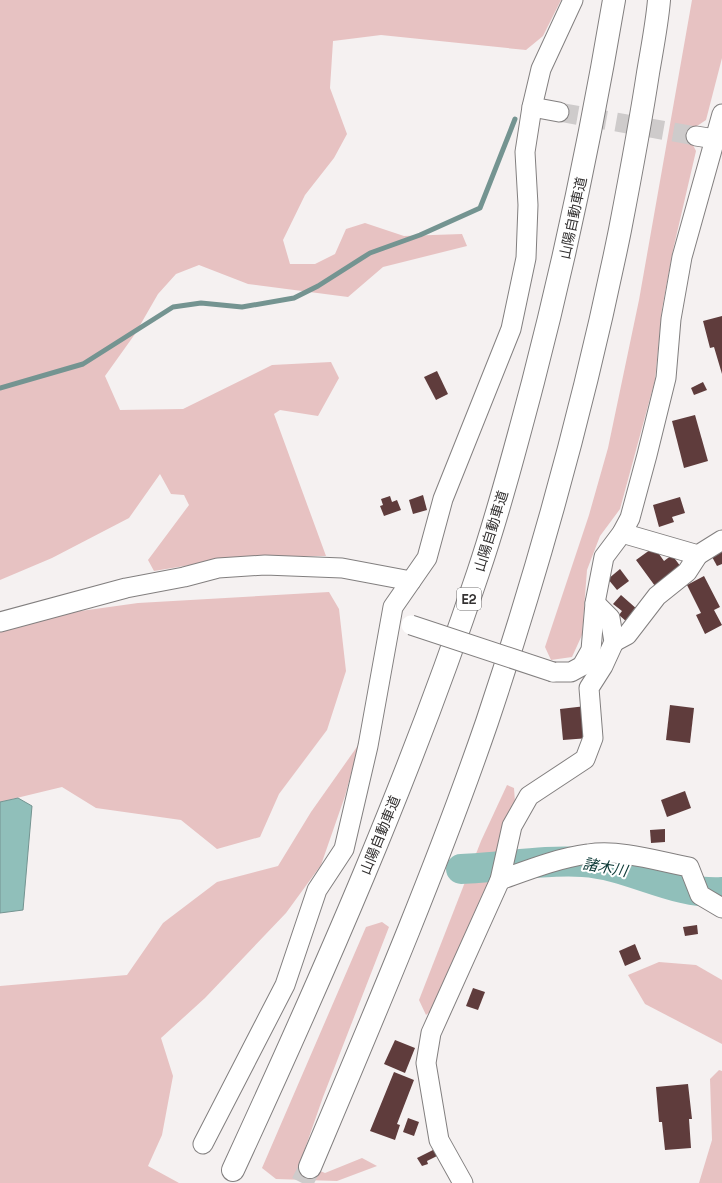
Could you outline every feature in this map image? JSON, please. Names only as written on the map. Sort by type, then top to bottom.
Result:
[{"type":"highway","name":"山陽自動車道","points":[[233,1170],[331,954],[432,703],[479,572],[520,433],[561,274],[590,138],[614,0]]},
{"type":"highway","points":[[310,1167],[438,856],[486,722],[532,582],[573,435],[607,292],[636,149],[659,0]]},
{"type":"street","points":[[202,1144],[285,985],[317,890],[344,849],[368,746],[393,607],[427,558],[443,499],[511,329],[526,258],[528,204],[525,152],[532,107],[541,69],[573,0]]},
{"type":"street","points":[[532,107],[559,112]]},
{"type":"street","points":[[393,607],[411,625],[553,672],[571,672],[582,666],[591,650],[596,603],[604,557],[622,533],[630,518],[666,378],[671,319],[682,257],[722,114]]},
{"type":"street","points":[[696,136],[715,139]]},
{"type":"street","points":[[622,533],[698,555]]},
{"type":"street","points":[[614,642],[627,635],[657,596],[687,572],[698,555],[722,540]]},
{"type":"street","points":[[0,622],[126,588],[184,577],[218,568],[265,565],[342,568],[411,581]]},
{"type":"street","points":[[463,1183],[439,1140],[426,1063],[431,1033],[500,880],[512,826],[529,796],[585,758],[593,738],[589,688],[603,666],[614,642],[610,618],[596,603]]},
{"type":"street","points":[[500,880],[535,867],[589,854],[629,855],[689,867],[700,895],[722,908]]},
{"type":"shaded area","points":[[0,0],[561,0],[543,36],[526,50],[381,35],[333,41],[330,88],[347,134],[334,158],[305,195],[283,240],[290,264],[315,264],[335,254],[346,229],[365,223],[404,236],[462,234],[467,246],[383,267],[348,297],[248,284],[199,265],[176,274],[158,294],[135,334],[105,376],[120,410],[183,409],[272,365],[331,362],[339,378],[318,416],[280,410],[274,414],[326,556],[276,556],[221,560],[154,571],[148,560],[189,505],[184,495],[171,494],[160,474],[129,518],[52,558],[0,580]]},
{"type":"shaded area","points":[[692,0],[722,0],[722,58],[706,120],[694,128],[691,141],[696,151],[673,250],[662,309],[655,380],[620,509],[600,536],[587,570],[582,635],[572,657],[551,660],[545,647],[589,515],[608,448],[639,300]]},
{"type":"shaded area","points":[[329,592],[339,609],[346,671],[327,730],[279,794],[260,837],[217,849],[181,820],[96,808],[62,787],[0,802],[0,628],[59,614],[138,603]]},
{"type":"shaded area","points":[[359,744],[345,796],[321,865],[286,913],[205,998],[161,1038],[173,1076],[162,1135],[148,1166],[179,1183],[0,1183],[0,986],[127,975],[163,923],[217,882],[278,866],[311,812]]},
{"type":"shaded area","points":[[507,785],[514,788],[515,802],[492,876],[432,1010],[426,1015],[419,1000],[481,841]]},
{"type":"shaded area","points":[[382,922],[389,927],[323,1097],[300,1163],[325,1173],[362,1158],[377,1166],[337,1181],[276,1179],[262,1168],[366,927]]},
{"type":"shaded area","points":[[659,962],[696,965],[722,980],[722,1044],[645,1004],[628,975]]},
{"type":"shaded area","points":[[719,1070],[722,1071],[722,1183],[699,1183],[712,1140],[710,1079]]},
{"type":"water","points":[[18,798],[32,806],[23,910],[0,913],[0,802]]},
{"type":"building","points":[[722,316],[722,374],[714,347],[710,348],[703,321]]},
{"type":"building","points":[[437,371],[448,394],[436,400],[424,377]]},
{"type":"building","points":[[703,382],[707,390],[694,395],[691,388]]},
{"type":"building","points":[[695,415],[708,461],[684,468],[672,421]]},
{"type":"building","points":[[423,495],[427,510],[413,514],[409,500]]},
{"type":"building","points":[[390,496],[392,502],[397,500],[401,510],[384,516],[380,506],[383,505],[381,499]]},
{"type":"building","points":[[680,497],[685,513],[672,517],[674,522],[659,527],[653,505]]},
{"type":"building","points":[[654,547],[664,561],[672,555],[681,567],[655,586],[636,560]]},
{"type":"building","points":[[722,550],[722,564],[717,566],[711,555]]},
{"type":"building","points":[[620,569],[629,581],[617,590],[608,579]]},
{"type":"building","points":[[704,576],[720,607],[714,610],[722,625],[705,634],[696,615],[701,613],[687,585]]},
{"type":"building","points":[[621,595],[638,610],[627,622],[619,615],[622,611],[613,604]]},
{"type":"building","points":[[670,705],[694,708],[690,743],[666,740]]},
{"type":"building","points":[[586,706],[589,738],[563,740],[560,709]]},
{"type":"building","points":[[685,791],[691,808],[667,817],[661,800]]},
{"type":"building","points":[[665,829],[665,842],[651,843],[650,830]]},
{"type":"building","points":[[697,925],[698,934],[685,936],[683,927]]},
{"type":"building","points":[[635,944],[641,959],[625,966],[619,951]]},
{"type":"building","points":[[473,988],[485,992],[478,1010],[466,1006]]},
{"type":"building","points":[[395,1040],[415,1048],[405,1073],[384,1064]]},
{"type":"building","points":[[394,1072],[414,1080],[397,1124],[400,1125],[395,1140],[370,1131]]},
{"type":"building","points":[[688,1084],[692,1119],[689,1119],[691,1148],[665,1150],[662,1122],[659,1122],[656,1087]]},
{"type":"building","points":[[408,1118],[419,1122],[414,1136],[403,1132]]},
{"type":"building","points":[[435,1149],[439,1155],[427,1161],[428,1164],[422,1166],[417,1158]]},
{"type":"waterway","points":[[0,388],[83,364],[173,307],[201,303],[242,307],[294,298],[318,286],[370,253],[420,235],[480,208],[515,119]]},
{"type":"waterway","name":"諸木川","points":[[461,869],[568,861],[583,862],[618,868],[686,889],[704,892],[722,892]]},
{"type":"tunnel","points":[[559,112],[696,136]]},
{"type":"tunnel","points":[[302,1183],[310,1167]]}]
